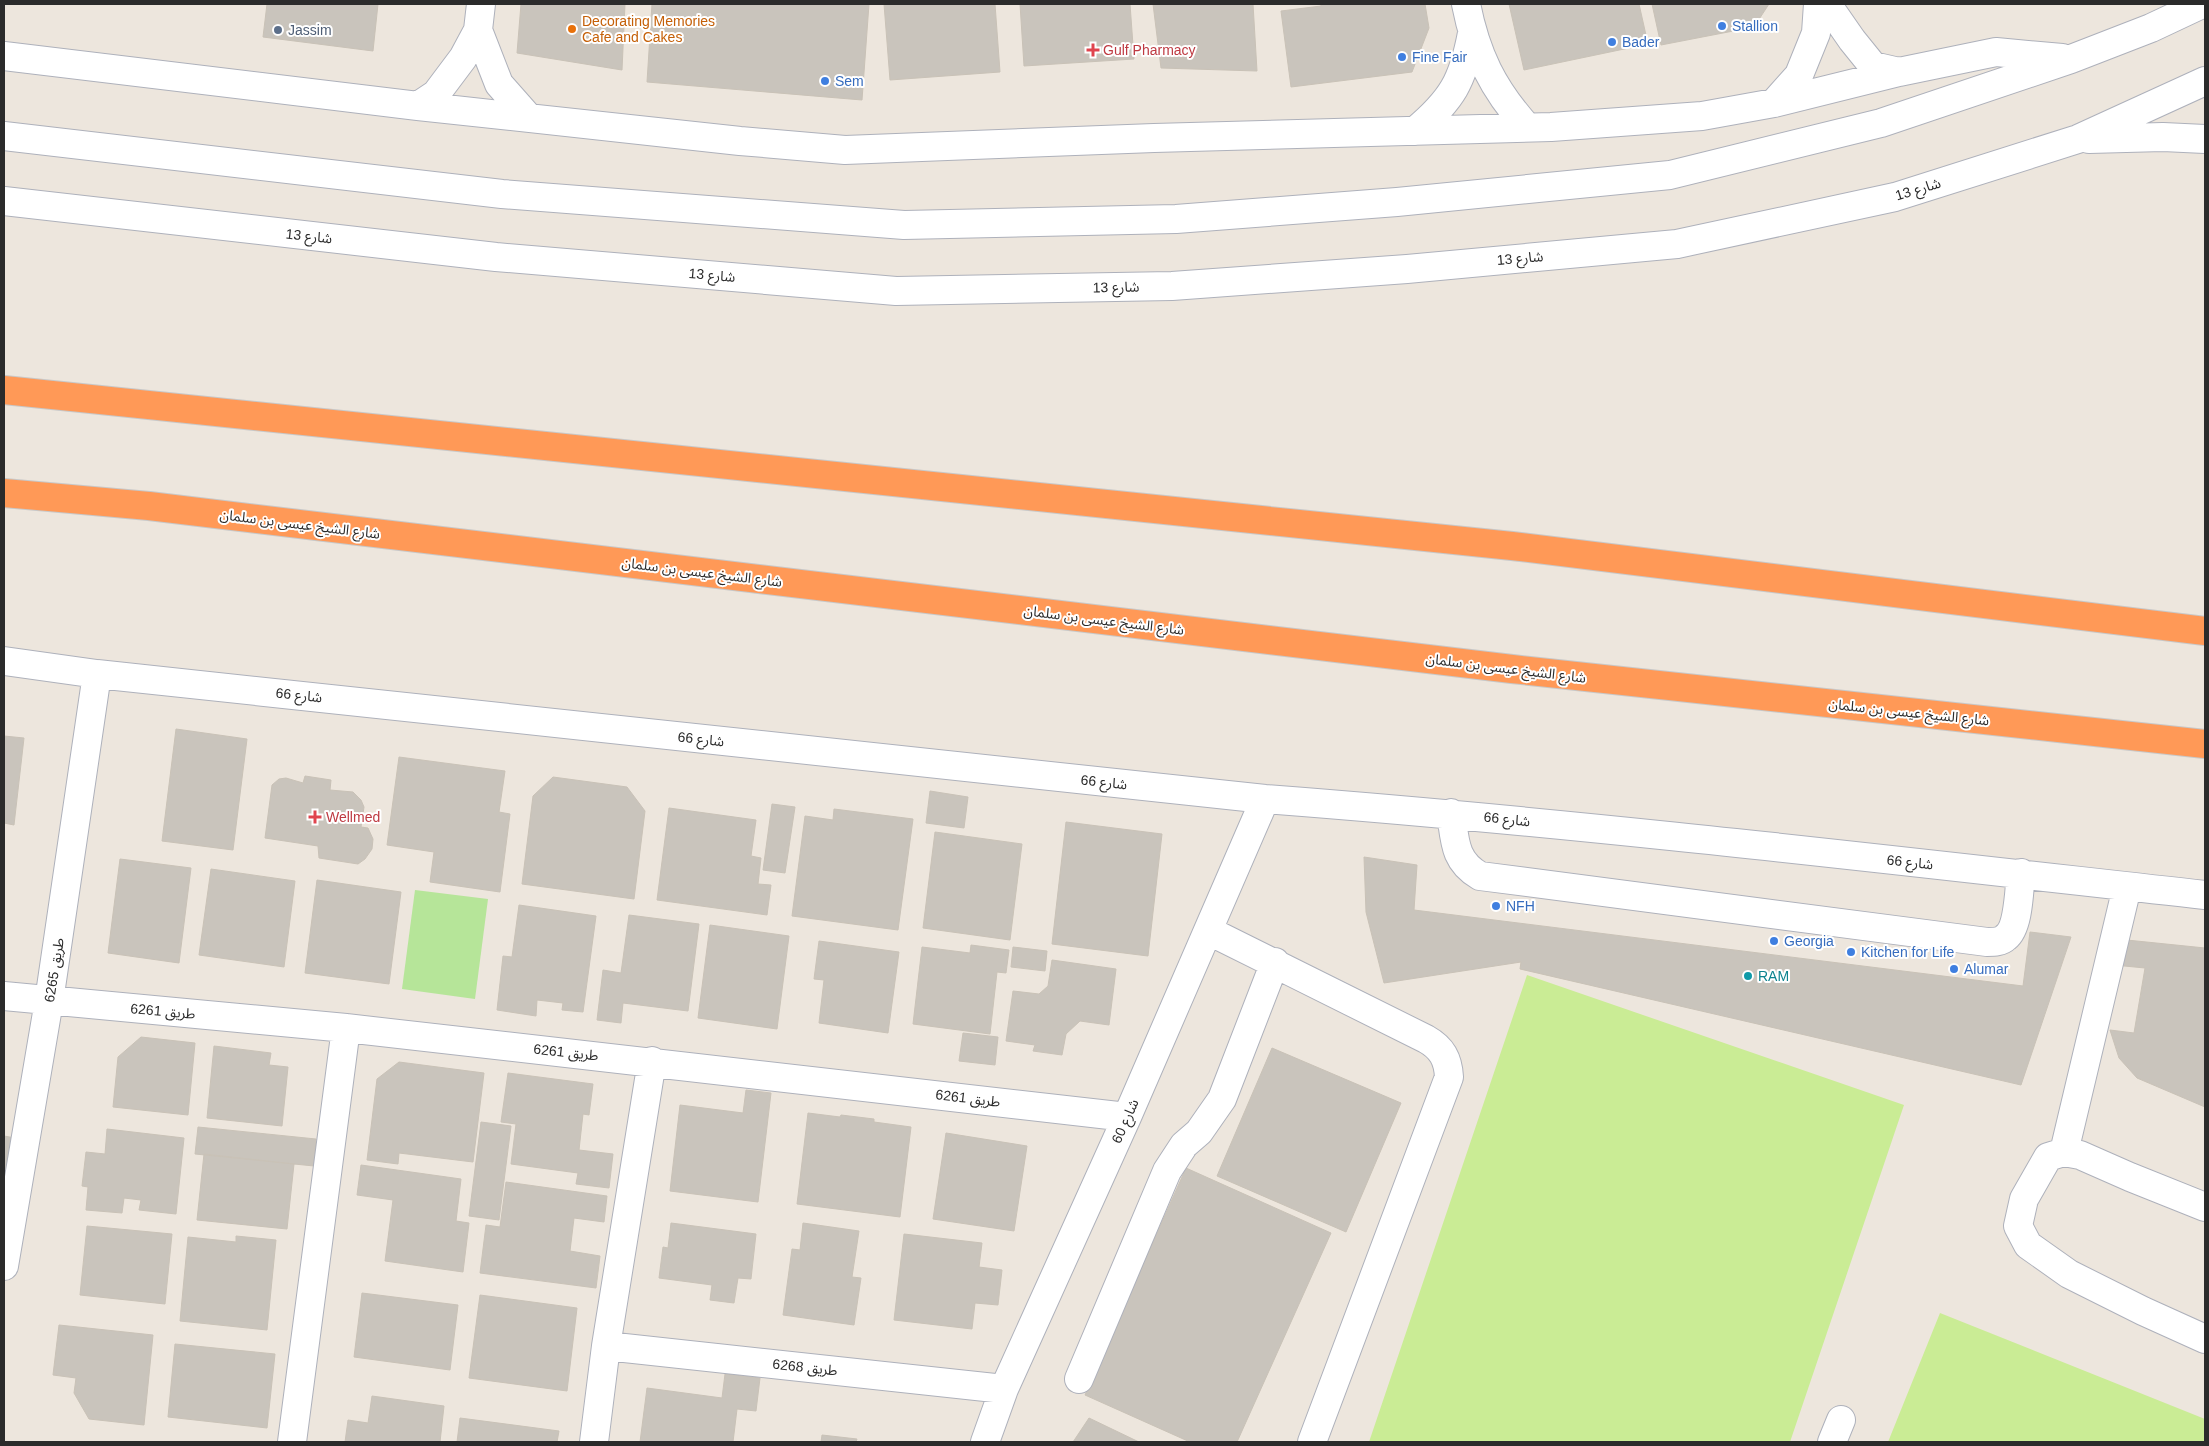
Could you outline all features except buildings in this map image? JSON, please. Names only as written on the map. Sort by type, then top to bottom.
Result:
[{"type":"highway","points":[[4,390],[1502,545],[2205,631]]},
{"type":"highway","name":"شارع الشيخ عيسى بن سلمان","points":[[4,492],[149,506],[1502,668],[2205,744]]},
{"type":"street","points":[[1466,4],[1472,33],[1488,74],[1500,94],[1527,127]]},
{"type":"street","points":[[1774,103],[1799,75],[1816,33],[1818,4]]},
{"type":"street","points":[[1827,4],[1873,66],[1899,72]]},
{"type":"street","points":[[2151,28],[2167,4]]},
{"type":"street","points":[[4,136],[502,194],[904,225],[1176,219],[1397,202],[1670,175],[1881,123],[2071,59],[2151,28],[2202,4]]},
{"type":"street","points":[[418,106],[436,94],[463,58],[479,17]]},
{"type":"street","points":[[479,17],[499,84],[529,118]]},
{"type":"street","points":[[1415,131],[1438,112],[1455,89],[1467,62],[1472,33]]},
{"type":"street","points":[[4,56],[418,106],[740,141],[845,150],[1527,127],[1702,116],[1774,103],[1899,72],[1996,52],[2071,59]]},
{"type":"street","name":"شارع 13","points":[[4,201],[496,256],[896,291],[1172,286],[1407,269],[1677,244],[1895,197],[2078,139],[2205,81]]},
{"type":"street","points":[[2078,139],[2163,137],[2205,139]]},
{"type":"street","name":"شارع 66","points":[[4,661],[97,674],[1265,799],[1451,813],[2021,873],[2205,896]]},
{"type":"street","name":"طريق 6265","points":[[4,1266],[49,1001],[97,674]]},
{"type":"street","name":"شارع 60","points":[[985,1442],[1004,1389],[1127,1117],[1265,799]]},
{"type":"street","points":[[1451,813],[1457,850],[1462,861],[1470,870],[1480,876],[1987,942],[1997,942],[2006,937],[2013,929],[2021,873]]},
{"type":"street","points":[[2064,1152],[2127,887]]},
{"type":"street","points":[[1209,931],[1275,962],[1426,1039],[1440,1049],[1448,1065],[1449,1077],[1312,1442]]},
{"type":"street","points":[[1079,1379],[1167,1171],[1184,1145],[1199,1132],[1222,1100],[1275,962]]},
{"type":"street","name":"طريق 6261","points":[[4,996],[346,1028],[1127,1117]]},
{"type":"street","points":[[292,1442],[346,1028]]},
{"type":"street","points":[[594,1442],[606,1346],[652,1062]]},
{"type":"street","points":[[2205,1207],[2130,1178],[2080,1155],[2064,1152],[2048,1157],[2024,1199],[2018,1226],[2028,1245],[2069,1274],[2205,1339]]},
{"type":"street","name":"طريق 6268","points":[[606,1346],[1004,1389]]},
{"type":"green space","points":[[415,890],[488,899],[475,999],[402,989]]},
{"type":"green space","points":[[1527,975],[1904,1105],[1790,1442],[1369,1442]]},
{"type":"green space","points":[[1940,1313],[2205,1419],[2205,1442],[1888,1442]]},
{"type":"place","name":"Stallion","points":[[1722,26]]},
{"type":"place","name":"Decorating Memories Cafe and Cakes","points":[[572,29]]},
{"type":"place","name":"Jassim","points":[[278,30]]},
{"type":"place","name":"Bader","points":[[1612,42]]},
{"type":"place","name":"Gulf Pharmacy","points":[[1093,50]]},
{"type":"place","name":"Fine Fair","points":[[1402,57]]},
{"type":"place","name":"Sem","points":[[825,81]]},
{"type":"place","name":"Wellmed","points":[[315,817]]},
{"type":"place","name":"NFH","points":[[1496,906]]},
{"type":"place","name":"Georgia","points":[[1774,941]]},
{"type":"place","name":"Kitchen for Life","points":[[1851,952]]},
{"type":"place","name":"Alumar","points":[[1954,969]]},
{"type":"place","name":"RAM","points":[[1748,976]]}]
